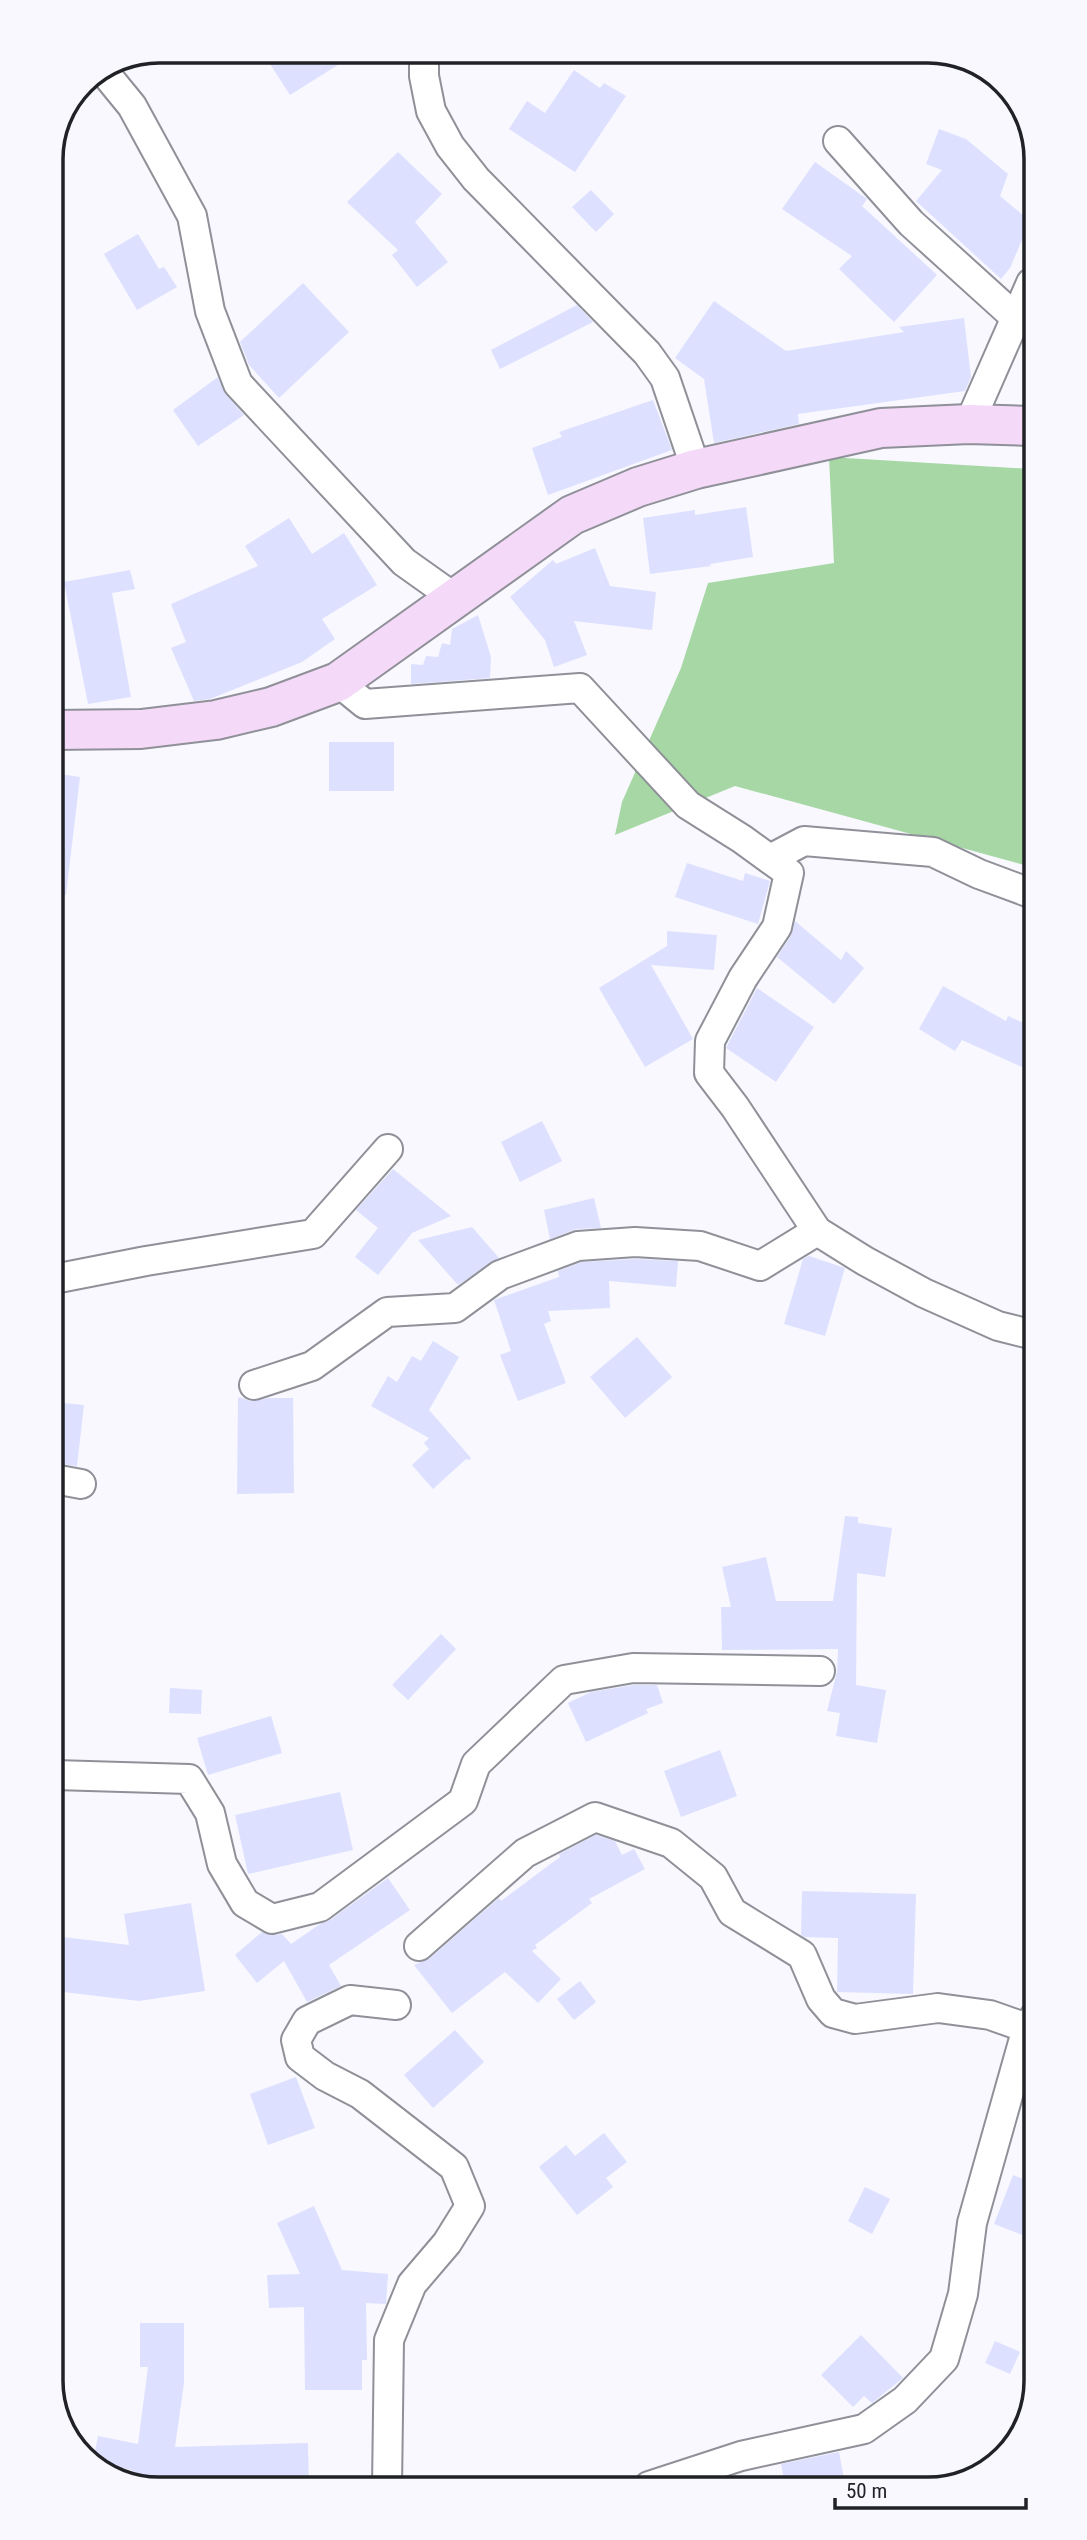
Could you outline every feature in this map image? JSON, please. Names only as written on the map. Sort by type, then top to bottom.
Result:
[{"type":"street","points":[[424,63],[431,111],[450,146],[476,179],[647,353],[665,378],[696,469]]},
{"type":"street","points":[[109,77],[132,106],[192,216],[210,311],[238,384],[404,562],[456,599]]},
{"type":"street","points":[[838,141],[911,223],[1016,318]]},
{"type":"street","points":[[970,425],[1024,299]]},
{"type":"street","points":[[63,730],[141,729],[216,720],[271,707],[338,682],[572,515],[638,487],[696,469],[881,428],[1024,426]]},
{"type":"street","points":[[338,682],[365,704],[580,688],[688,805],[789,873],[777,927],[743,978],[709,1041],[709,1073],[735,1107],[817,1231],[924,1293],[998,1326],[1024,1332]]},
{"type":"street","points":[[770,859],[804,841],[933,852],[979,874],[1024,891]]},
{"type":"street","points":[[63,1277],[313,1234],[388,1149]]},
{"type":"street","points":[[254,1385],[312,1366],[387,1312],[455,1308],[500,1275],[578,1246],[635,1242],[700,1246],[760,1266],[817,1231]]},
{"type":"street","points":[[63,1775],[189,1779],[210,1812],[222,1864],[245,1903],[272,1919],[320,1907],[463,1801],[476,1764],[564,1680],[633,1668],[820,1671]]},
{"type":"street","points":[[419,1946],[525,1853],[595,1817],[671,1843],[713,1877],[732,1912],[802,1955],[821,1999],[833,2013],[855,2019],[938,2008],[1024,2021]]},
{"type":"street","points":[[387,2477],[388,2340],[412,2284],[447,2243],[470,2206],[454,2167],[360,2094],[325,2076],[300,2057],[296,2040],[307,2021],[349,2000],[396,2006]]},
{"type":"street","points":[[677,2477],[741,2456],[864,2429],[905,2400],[944,2359],[962,2294],[972,2223],[1024,2046]]},
{"type":"green space","points":[[829,457],[1024,469],[1024,865],[735,786],[615,835],[622,802],[681,668],[708,583],[834,563]]},
{"type":"building","points":[[272,63],[341,63],[290,95]]},
{"type":"building","points":[[574,70],[600,88],[604,83],[626,96],[575,172],[509,129],[527,101],[545,113]]},
{"type":"building","points":[[939,129],[966,139],[1008,174],[1000,196],[1024,216],[1024,235],[1010,268],[1001,279],[916,201],[942,170],[926,164]]},
{"type":"building","points":[[398,152],[442,194],[415,222],[448,262],[417,287],[392,255],[398,250],[347,202]]},
{"type":"building","points":[[815,162],[867,199],[862,206],[937,275],[894,322],[839,269],[852,256],[782,209]]},
{"type":"building","points":[[591,190],[614,214],[596,232],[572,207]]},
{"type":"building","points":[[138,234],[159,269],[164,267],[177,287],[137,310],[104,254]]},
{"type":"building","points":[[303,283],[349,332],[279,398],[249,365],[240,342]]},
{"type":"building","points":[[714,301],[786,351],[904,332],[899,327],[964,318],[971,377],[965,391],[798,414],[799,424],[714,443],[704,379],[675,358]]},
{"type":"building","points":[[577,305],[593,322],[500,369],[491,350]]},
{"type":"building","points":[[218,377],[226,395],[244,415],[198,446],[173,410]]},
{"type":"building","points":[[653,400],[672,450],[548,495],[532,448],[562,437],[559,432]]},
{"type":"building","points":[[746,507],[753,557],[650,574],[643,518],[695,510],[695,515]]},
{"type":"building","points":[[289,518],[312,554],[344,533],[377,585],[322,619],[335,639],[302,662],[210,699],[194,701],[171,648],[186,642],[171,604],[258,566],[245,546]]},
{"type":"building","points":[[595,548],[610,586],[656,592],[652,630],[574,621],[587,655],[554,667],[545,640],[510,597],[553,560],[556,564]]},
{"type":"building","points":[[130,570],[135,589],[112,593],[131,697],[88,704],[64,582]]},
{"type":"building","points":[[478,615],[491,657],[490,678],[411,684],[411,664],[423,665],[426,656],[438,657],[442,643],[450,645],[452,629]]},
{"type":"building","points":[[329,742],[394,742],[394,791],[329,791]]},
{"type":"building","points":[[63,775],[80,777],[66,895],[63,895]]},
{"type":"building","points":[[687,863],[743,881],[745,873],[770,881],[758,924],[675,897]]},
{"type":"building","points":[[795,921],[841,960],[846,951],[864,968],[834,1004],[777,957],[791,936]]},
{"type":"building","points":[[667,931],[717,935],[714,970],[651,965],[693,1039],[645,1067],[599,988],[667,946]]},
{"type":"building","points":[[943,986],[1006,1021],[1008,1016],[1024,1023],[1024,1068],[962,1040],[955,1051],[919,1029]]},
{"type":"building","points":[[757,988],[814,1027],[776,1082],[726,1048]]},
{"type":"building","points":[[542,1121],[562,1161],[520,1182],[501,1142]]},
{"type":"building","points":[[393,1169],[451,1216],[412,1233],[378,1275],[355,1257],[378,1228],[356,1210]]},
{"type":"building","points":[[594,1198],[601,1228],[576,1229],[550,1239],[544,1210]]},
{"type":"building","points":[[472,1227],[499,1258],[458,1285],[418,1240]]},
{"type":"building","points":[[809,1256],[845,1268],[825,1336],[784,1324],[803,1259]]},
{"type":"building","points":[[635,1259],[678,1261],[676,1287],[609,1281],[610,1308],[548,1311],[551,1321],[544,1324],[566,1383],[518,1401],[500,1355],[511,1351],[494,1300],[559,1277],[558,1271],[582,1262]]},
{"type":"building","points":[[637,1337],[672,1377],[625,1418],[590,1377]]},
{"type":"building","points":[[433,1341],[459,1357],[429,1410],[471,1458],[466,1459],[433,1489],[412,1465],[429,1449],[424,1443],[429,1438],[371,1406],[388,1376],[397,1382],[412,1356],[421,1361]]},
{"type":"building","points":[[238,1397],[251,1401],[293,1398],[294,1493],[237,1494]]},
{"type":"building","points":[[63,1403],[84,1405],[77,1466],[63,1464]]},
{"type":"building","points":[[845,1516],[858,1517],[858,1523],[892,1528],[885,1577],[857,1573],[856,1685],[886,1690],[877,1743],[836,1736],[840,1713],[827,1711],[837,1672],[838,1649],[722,1650],[721,1607],[731,1607],[722,1567],[766,1557],[776,1601],[833,1601]]},
{"type":"building","points":[[441,1634],[456,1649],[408,1700],[392,1685]]},
{"type":"building","points":[[634,1685],[657,1685],[663,1703],[646,1709],[648,1713],[586,1742],[568,1703],[591,1692]]},
{"type":"building","points":[[170,1688],[202,1690],[201,1714],[169,1713]]},
{"type":"building","points":[[271,1716],[282,1753],[208,1775],[197,1738]]},
{"type":"building","points":[[720,1750],[737,1796],[681,1817],[664,1771]]},
{"type":"building","points":[[340,1792],[353,1850],[248,1874],[235,1815]]},
{"type":"building","points":[[596,1835],[615,1841],[622,1855],[634,1849],[645,1869],[589,1899],[592,1903],[535,1945],[537,1948],[532,1951],[561,1979],[538,2003],[505,1972],[452,2013],[414,1965],[430,1958],[499,1898],[501,1901],[560,1857],[559,1854]]},
{"type":"building","points":[[388,1878],[410,1910],[329,1965],[341,1986],[307,2002],[284,1961],[257,1983],[235,1955],[262,1932],[282,1934],[291,1944]]},
{"type":"building","points":[[802,1891],[916,1894],[913,1994],[837,1992],[838,1938],[801,1935]]},
{"type":"building","points":[[191,1903],[205,1991],[139,2001],[63,1992],[63,1937],[129,1945],[124,1914]]},
{"type":"building","points":[[580,1981],[596,2002],[574,2020],[557,1999]]},
{"type":"building","points":[[455,2030],[484,2062],[433,2108],[404,2075]]},
{"type":"building","points":[[296,2077],[315,2128],[268,2145],[250,2094]]},
{"type":"building","points":[[604,2133],[627,2162],[606,2178],[613,2187],[577,2215],[539,2167],[566,2145],[575,2156]]},
{"type":"building","points":[[1013,2175],[1024,2179],[1024,2235],[994,2224]]},
{"type":"building","points":[[865,2187],[890,2199],[872,2234],[848,2221]]},
{"type":"building","points":[[314,2206],[342,2270],[388,2274],[386,2304],[366,2303],[367,2360],[362,2360],[362,2390],[305,2390],[304,2307],[269,2308],[267,2275],[300,2274],[277,2223]]},
{"type":"building","points":[[140,2323],[184,2323],[184,2383],[175,2447],[308,2443],[309,2477],[153,2477],[132,2473],[132,2470],[117,2467],[101,2457],[95,2452],[98,2436],[138,2444],[148,2367],[140,2367]]},
{"type":"building","points":[[861,2335],[903,2378],[872,2403],[864,2396],[853,2407],[821,2375]]},
{"type":"building","points":[[995,2341],[1020,2352],[1010,2374],[985,2363]]},
{"type":"building","points":[[839,2452],[844,2477],[783,2477],[781,2464]]}]
